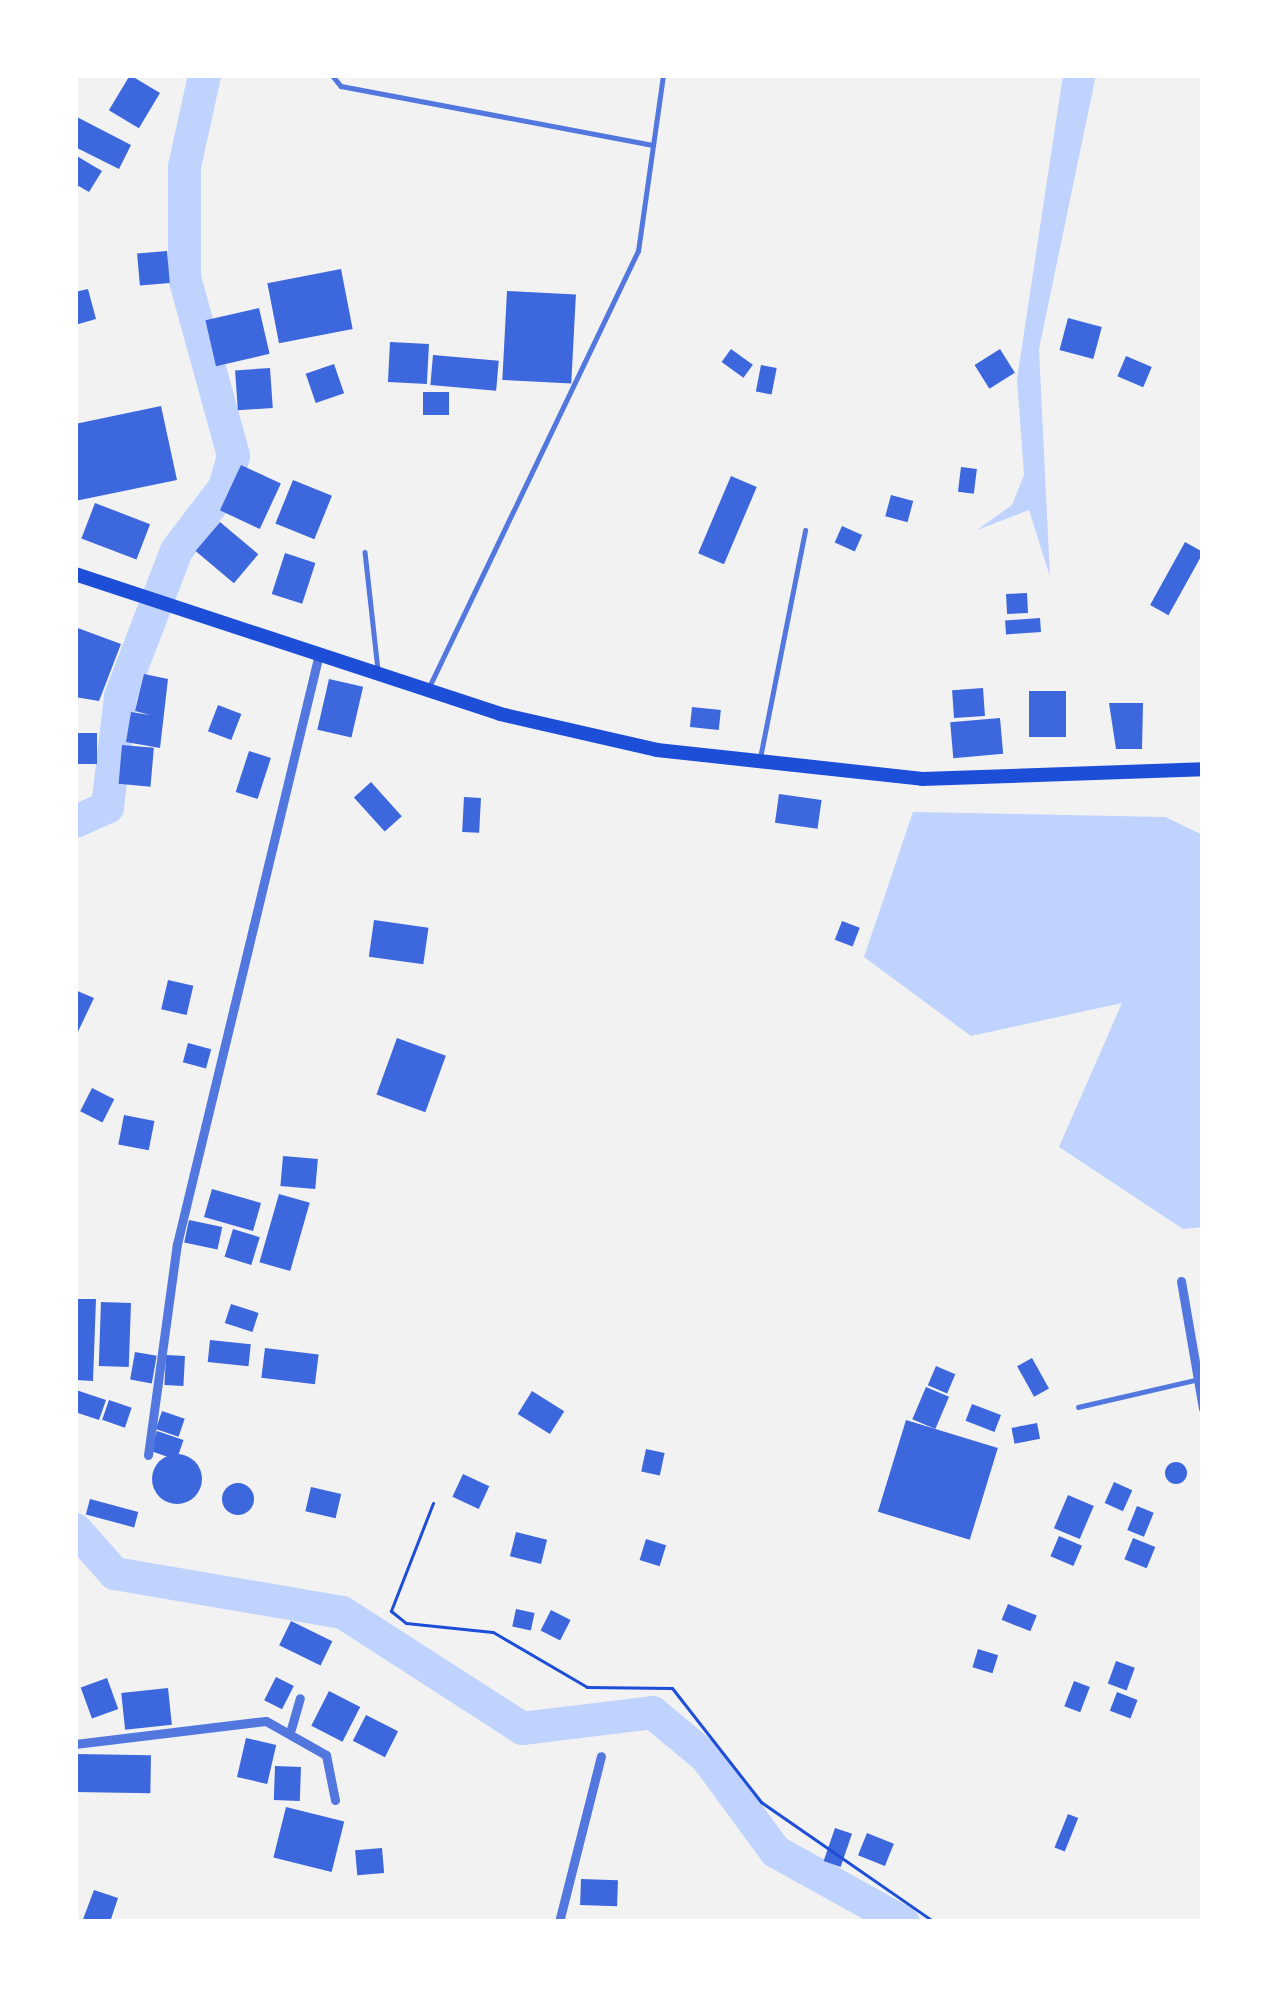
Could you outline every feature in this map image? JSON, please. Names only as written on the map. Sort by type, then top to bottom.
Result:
[{"type":"main road","points":[[75,574],[428,691],[759,764],[946,779],[1203,769]]},
{"type":"street","points":[[148,1454],[177,1244],[319,654]]},
{"type":"street","points":[[1180,1281],[1203,1408]]},
{"type":"street","points":[[291,1730],[300,1698]]},
{"type":"street","points":[[75,1744],[247,1718],[291,1730],[326,1755],[335,1800]]},
{"type":"street","points":[[559,1922],[602,1756]]},
{"type":"lane","points":[[332,75],[341,86],[652,145]]},
{"type":"lane","points":[[428,691],[638,251],[663,75]]},
{"type":"lane","points":[[759,764],[805,530]]},
{"type":"lane","points":[[365,552],[379,675]]},
{"type":"lane","points":[[1078,1407],[1200,1378]]},
{"type":"path","points":[[433,1503],[391,1611],[406,1623],[493,1632],[587,1687],[672,1688],[761,1802],[934,1922]]},
{"type":"water","points":[[1063,75],[1096,75],[1039,349],[1050,577],[1029,510],[977,530],[1012,505],[1024,475],[1017,379]]},
{"type":"water","points":[[913,812],[1165,817],[1203,835],[1203,1227],[1183,1229],[1059,1147],[1122,1003],[971,1036],[864,957]]},
{"type":"building","points":[[130,75],[160,93],[139,128],[109,110]]},
{"type":"building","points":[[75,116],[131,145],[119,169],[75,147]]},
{"type":"building","points":[[75,155],[102,171],[89,192],[75,184]]},
{"type":"building","points":[[167,251],[170,283],[140,285],[137,254]]},
{"type":"building","points":[[341,269],[353,329],[279,343],[267,283]]},
{"type":"building","points":[[88,289],[96,319],[75,325],[75,292]]},
{"type":"building","points":[[507,291],[576,295],[571,383],[502,380]]},
{"type":"building","points":[[259,308],[270,354],[216,366],[205,320]]},
{"type":"building","points":[[1068,318],[1102,327],[1093,359],[1059,350]]},
{"type":"building","points":[[390,342],[429,344],[427,384],[388,382]]},
{"type":"building","points":[[731,349],[753,365],[743,378],[722,362]]},
{"type":"building","points":[[1000,349],[1015,373],[989,389],[975,365]]},
{"type":"building","points":[[433,355],[499,361],[496,391],[430,385]]},
{"type":"building","points":[[1126,356],[1152,367],[1143,387],[1117,376]]},
{"type":"building","points":[[334,364],[344,393],[316,403],[306,374]]},
{"type":"building","points":[[761,365],[777,368],[772,395],[756,392]]},
{"type":"building","points":[[270,368],[273,408],[238,410],[235,370]]},
{"type":"building","points":[[423,392],[449,392],[449,415],[423,415]]},
{"type":"building","points":[[161,406],[177,480],[75,501],[75,424]]},
{"type":"building","points":[[241,465],[281,484],[260,529],[220,510]]},
{"type":"building","points":[[961,467],[977,469],[974,494],[958,492]]},
{"type":"building","points":[[731,476],[757,487],[724,564],[698,553]]},
{"type":"building","points":[[293,480],[332,496],[314,539],[275,524]]},
{"type":"building","points":[[891,495],[913,501],[908,522],[885,516]]},
{"type":"building","points":[[95,503],[150,524],[136,560],[81,538]]},
{"type":"building","points":[[220,522],[258,554],[234,583],[196,551]]},
{"type":"building","points":[[842,526],[862,535],[855,551],[835,542]]},
{"type":"building","points":[[1185,542],[1203,553],[1168,615],[1150,605]]},
{"type":"building","points":[[285,553],[315,563],[302,604],[272,594]]},
{"type":"building","points":[[1027,593],[1028,613],[1007,614],[1006,594]]},
{"type":"building","points":[[1040,618],[1041,632],[1006,634],[1005,620]]},
{"type":"building","points":[[75,627],[121,644],[99,701],[75,697]]},
{"type":"building","points":[[144,674],[168,679],[160,748],[126,742],[131,712],[150,715],[135,711]]},
{"type":"building","points":[[329,679],[363,687],[351,738],[317,730]]},
{"type":"building","points":[[983,688],[985,716],[954,718],[952,690]]},
{"type":"building","points":[[1029,691],[1066,691],[1066,737],[1029,737]]},
{"type":"building","points":[[1109,703],[1143,703],[1142,749],[1116,749]]},
{"type":"building","points":[[218,705],[241,714],[231,740],[208,731]]},
{"type":"building","points":[[692,707],[721,710],[719,730],[690,727]]},
{"type":"building","points":[[1000,718],[1003,754],[953,758],[950,722]]},
{"type":"building","points":[[75,733],[97,733],[97,764],[75,764]]},
{"type":"building","points":[[122,745],[154,748],[150,787],[119,784]]},
{"type":"building","points":[[249,751],[271,758],[258,799],[236,792]]},
{"type":"building","points":[[371,782],[402,816],[385,832],[354,797]]},
{"type":"building","points":[[779,794],[822,800],[818,829],[775,823]]},
{"type":"building","points":[[464,797],[481,798],[479,833],[462,832]]},
{"type":"building","points":[[374,920],[428,928],[423,964],[369,957]]},
{"type":"building","points":[[842,921],[860,928],[853,946],[835,940]]},
{"type":"building","points":[[168,980],[193,986],[187,1015],[161,1009]]},
{"type":"building","points":[[75,990],[94,998],[75,1038]]},
{"type":"building","points":[[397,1038],[446,1056],[425,1112],[376,1094]]},
{"type":"building","points":[[188,1043],[211,1049],[206,1069],[183,1062]]},
{"type":"building","points":[[92,1088],[114,1099],[102,1123],[80,1111]]},
{"type":"building","points":[[124,1115],[154,1121],[149,1150],[118,1144]]},
{"type":"building","points":[[283,1156],[318,1159],[315,1189],[280,1186]]},
{"type":"building","points":[[212,1189],[261,1203],[253,1231],[204,1217]]},
{"type":"building","points":[[279,1194],[310,1203],[290,1271],[259,1262]]},
{"type":"building","points":[[189,1220],[222,1227],[217,1250],[184,1242]]},
{"type":"building","points":[[233,1229],[260,1237],[251,1265],[225,1257]]},
{"type":"building","points":[[75,1299],[96,1299],[93,1381],[75,1380]]},
{"type":"building","points":[[101,1302],[131,1303],[129,1367],[99,1366]]},
{"type":"building","points":[[231,1304],[259,1313],[252,1332],[225,1323]]},
{"type":"building","points":[[210,1340],[251,1344],[248,1366],[208,1362]]},
{"type":"building","points":[[265,1348],[319,1355],[315,1384],[261,1378]]},
{"type":"building","points":[[135,1352],[157,1356],[152,1383],[130,1380]]},
{"type":"building","points":[[166,1355],[185,1356],[183,1386],[164,1385]]},
{"type":"building","points":[[1032,1358],[1049,1389],[1034,1397],[1017,1366]]},
{"type":"building","points":[[936,1366],[955,1374],[947,1394],[928,1385]]},
{"type":"building","points":[[926,1387],[949,1397],[935,1429],[912,1419]]},
{"type":"building","points":[[76,1390],[106,1400],[99,1420],[75,1412]]},
{"type":"building","points":[[532,1391],[564,1411],[550,1434],[518,1414]]},
{"type":"building","points":[[109,1400],[132,1408],[125,1428],[102,1420]]},
{"type":"building","points":[[972,1404],[1001,1415],[994,1432],[966,1421]]},
{"type":"building","points":[[162,1411],[185,1419],[179,1437],[156,1429]]},
{"type":"building","points":[[906,1420],[998,1448],[970,1540],[878,1512]]},
{"type":"building","points":[[1037,1423],[1040,1439],[1015,1444],[1011,1428]]},
{"type":"building","points":[[157,1431],[183,1440],[177,1460],[150,1451]]},
{"type":"building","points":[[646,1449],[665,1453],[660,1475],[641,1471]]},
{"type":"building","points":[[177,1454],[195,1461],[202,1479],[195,1497],[177,1504],[159,1497],[152,1479],[159,1461]]},
{"type":"building","points":[[1176,1462],[1187,1473],[1176,1484],[1165,1473]]},
{"type":"building","points":[[463,1474],[489,1486],[479,1509],[452,1497]]},
{"type":"building","points":[[1114,1482],[1132,1490],[1123,1511],[1105,1503]]},
{"type":"building","points":[[238,1483],[249,1488],[254,1499],[249,1510],[238,1515],[227,1510],[222,1499],[227,1488]]},
{"type":"building","points":[[311,1487],[341,1494],[336,1518],[305,1511]]},
{"type":"building","points":[[1068,1495],[1094,1506],[1080,1539],[1054,1528]]},
{"type":"building","points":[[90,1499],[138,1512],[134,1527],[86,1514]]},
{"type":"building","points":[[1137,1506],[1154,1513],[1144,1537],[1127,1530]]},
{"type":"building","points":[[516,1532],[547,1540],[541,1564],[510,1556]]},
{"type":"building","points":[[1059,1536],[1082,1546],[1073,1566],[1050,1556]]},
{"type":"building","points":[[1133,1538],[1155,1547],[1147,1568],[1124,1559]]},
{"type":"building","points":[[646,1539],[666,1545],[660,1566],[640,1560]]},
{"type":"building","points":[[1008,1604],[1037,1616],[1030,1631],[1002,1620]]},
{"type":"building","points":[[516,1609],[535,1613],[531,1631],[512,1627]]},
{"type":"building","points":[[551,1610],[571,1620],[560,1640],[541,1630]]},
{"type":"building","points":[[291,1621],[332,1641],[321,1665],[279,1645]]},
{"type":"building","points":[[978,1649],[998,1655],[993,1673],[972,1667]]},
{"type":"building","points":[[1116,1661],[1135,1668],[1127,1690],[1108,1684]]},
{"type":"building","points":[[276,1677],[294,1686],[282,1709],[264,1700]]},
{"type":"building","points":[[107,1678],[118,1709],[92,1719],[81,1688]]},
{"type":"building","points":[[1074,1681],[1090,1687],[1080,1712],[1064,1706]]},
{"type":"building","points":[[168,1688],[172,1725],[125,1730],[121,1693]]},
{"type":"building","points":[[329,1691],[360,1707],[342,1742],[311,1726]]},
{"type":"building","points":[[1117,1692],[1138,1700],[1130,1719],[1110,1711]]},
{"type":"building","points":[[366,1715],[398,1731],[385,1757],[353,1741]]},
{"type":"building","points":[[246,1738],[276,1745],[267,1784],[237,1777]]},
{"type":"building","points":[[76,1754],[151,1755],[150,1793],[75,1792]]},
{"type":"building","points":[[275,1766],[301,1767],[300,1801],[274,1800]]},
{"type":"building","points":[[286,1807],[344,1822],[332,1872],[273,1857]]},
{"type":"building","points":[[1068,1814],[1078,1818],[1065,1851],[1055,1847]]},
{"type":"building","points":[[835,1828],[852,1834],[841,1867],[824,1861]]},
{"type":"building","points":[[867,1833],[894,1844],[885,1866],[858,1855]]},
{"type":"building","points":[[382,1848],[384,1873],[357,1875],[355,1850]]},
{"type":"building","points":[[581,1879],[618,1880],[617,1906],[580,1905]]},
{"type":"building","points":[[94,1890],[118,1898],[110,1922],[82,1922]]},
{"type":"waterway","points":[[75,821],[107,807],[120,696],[176,550],[224,487],[233,455],[184,277],[184,166],[204,75]]},
{"type":"waterway","points":[[75,1529],[114,1573],[342,1612],[522,1728],[652,1712],[706,1757],[775,1851],[903,1922]]}]
